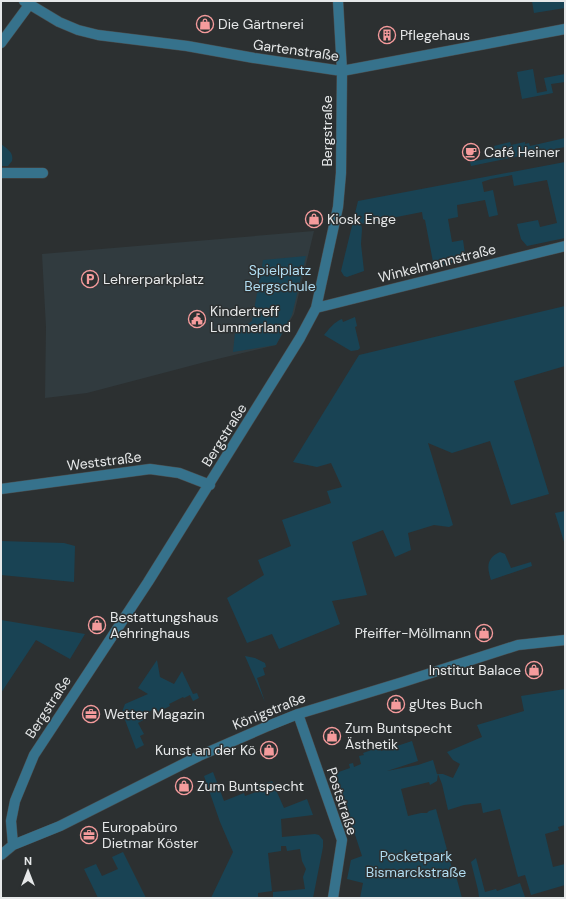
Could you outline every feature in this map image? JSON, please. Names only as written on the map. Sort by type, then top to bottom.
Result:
[{"type":"street","name":"Bergstraße","points":[[13,845],[11,821],[15,801],[34,755],[210,485],[300,338],[316,308],[338,207],[341,173],[342,71],[338,1]]},
{"type":"street","name":"Gartenstraße","points":[[1,43],[26,3],[59,22],[78,30],[98,35],[188,46],[254,58],[342,71],[565,29]]},
{"type":"street","points":[[1,173],[43,173]]},
{"type":"street","name":"Winkelmannstraße","points":[[316,308],[565,246]]},
{"type":"street","name":"Weststraße","points":[[1,489],[150,469],[179,473],[210,485]]},
{"type":"street","name":"Königstraße","points":[[1,854],[13,845],[60,826],[199,756],[298,714],[518,645],[565,640]]},
{"type":"street","name":"Poststraße","points":[[298,714],[342,840],[333,898]]},
{"type":"shaded area","points":[[314,231],[294,314],[276,345],[87,393],[45,398],[46,327],[42,254]]},
{"type":"green space","points":[[532,1],[565,1],[565,8],[534,13]]},
{"type":"green space","points":[[533,69],[537,93],[547,91],[544,78],[565,74],[565,82],[551,84],[553,93],[522,99],[517,72]]},
{"type":"green space","points":[[565,138],[565,147],[471,166],[470,162],[496,157],[494,146],[510,142],[511,145],[525,142],[525,144],[529,143],[530,146]]},
{"type":"green space","points":[[1,144],[10,151],[12,155],[12,161],[8,166],[1,166]]},
{"type":"green space","points":[[565,162],[565,238],[527,246],[521,239],[517,224],[538,220],[540,227],[557,223],[547,180],[514,186],[512,175],[482,182],[484,192],[493,190],[498,215],[489,217],[485,200],[457,205],[458,217],[448,219],[452,242],[463,240],[465,254],[461,261],[434,267],[425,220],[423,219],[422,212],[361,224],[361,244],[364,271],[347,277],[344,276],[341,271],[358,201]]},
{"type":"green space","name":"Spielplatz Bergschule","points":[[306,256],[292,315],[276,345],[233,352],[235,333],[252,321],[263,260]]},
{"type":"green space","points":[[565,306],[565,366],[514,381],[549,494],[511,505],[490,441],[452,453],[428,443],[453,525],[449,527],[434,525],[408,533],[411,550],[395,557],[383,530],[352,542],[367,595],[332,601],[340,624],[279,649],[272,634],[247,643],[227,598],[264,575],[258,560],[291,546],[282,520],[331,503],[327,491],[342,487],[331,463],[317,467],[293,462],[359,355]]},
{"type":"green space","points":[[355,317],[357,326],[355,327],[360,348],[358,350],[351,351],[324,335],[339,320],[342,319],[343,322]]},
{"type":"green space","points":[[565,511],[565,545],[555,513]]},
{"type":"green space","points":[[1,541],[64,543],[75,546],[74,582],[1,575]]},
{"type":"green space","points":[[500,552],[505,554],[511,568],[531,562],[532,566],[491,580],[488,567],[490,560],[495,554]]},
{"type":"green space","points":[[1,620],[85,634],[70,659],[36,640],[1,693]]},
{"type":"green space","points":[[245,656],[255,658],[265,663],[266,667],[263,668],[265,675],[257,678],[265,702]]},
{"type":"green space","points":[[157,660],[160,677],[174,684],[182,671],[193,694],[197,693],[199,698],[193,701],[190,695],[184,698],[183,697],[169,704],[170,706],[158,712],[156,708],[143,715],[145,719],[138,723],[144,734],[140,736],[144,745],[136,749],[122,712],[125,704],[148,694],[138,688]]},
{"type":"green space","points":[[565,689],[565,825],[558,827],[559,830],[545,834],[553,867],[565,864],[565,885],[531,895],[525,875],[518,877],[500,809],[483,813],[481,803],[464,805],[448,810],[438,774],[443,774],[453,778],[460,764],[453,760],[447,752],[482,737],[477,725],[524,711],[521,696]]},
{"type":"green space","name":"Pocketpark Bismarckstraße","points":[[412,741],[418,761],[387,771],[418,765],[433,760],[438,774],[437,781],[430,785],[429,782],[401,789],[408,816],[427,813],[436,809],[453,872],[455,872],[462,898],[360,898],[363,883],[347,879],[351,860],[362,856],[339,786],[333,774],[350,768],[349,764],[353,763],[354,767],[361,764],[359,756],[364,755],[363,753],[380,747],[381,751],[392,748],[391,743],[396,742],[397,746]]},
{"type":"green space","points":[[213,772],[224,801],[244,793],[245,796],[256,792],[254,787],[272,781],[284,808],[307,799],[313,815],[281,819],[282,837],[315,834],[319,835],[323,840],[313,898],[273,898],[273,892],[305,889],[303,877],[306,869],[302,861],[300,849],[287,851],[286,846],[281,846],[281,851],[268,853],[272,891],[258,893],[258,898],[211,898],[233,852],[220,822],[204,776]]},
{"type":"green space","points":[[123,852],[146,898],[98,898],[84,869],[96,864],[102,876],[118,869],[112,857]]},
{"type":"green space","points":[[476,858],[485,892],[496,889],[497,891],[520,883],[525,897],[477,898],[479,897],[478,890],[471,862]]},
{"type":"place","name":"Die Gärtnerei","points":[[205,24]]},
{"type":"place","name":"Pflegehaus","points":[[387,35]]},
{"type":"place","name":"Café Heiner","points":[[471,152]]},
{"type":"place","name":"Kiosk Enge","points":[[314,219]]},
{"type":"place","name":"Lehrerparkplatz","points":[[90,279]]},
{"type":"place","name":"Kindertreff Lummerland","points":[[197,319]]},
{"type":"place","name":"Bestattungshaus Aehringhaus","points":[[97,625]]},
{"type":"place","name":"Pfeiffer-Möllmann","points":[[484,633]]},
{"type":"place","name":"Institut Balace","points":[[534,670]]},
{"type":"place","name":"gUtes Buch","points":[[396,704]]},
{"type":"place","name":"Wetter Magazin","points":[[91,714]]},
{"type":"place","name":"Zum Buntspecht Ästhetik","points":[[332,736]]},
{"type":"place","name":"Kunst an der Kö","points":[[269,750]]},
{"type":"place","name":"Zum Buntspecht","points":[[184,786]]},
{"type":"place","name":"Europabüro Dietmar Köster","points":[[89,835]]}]
